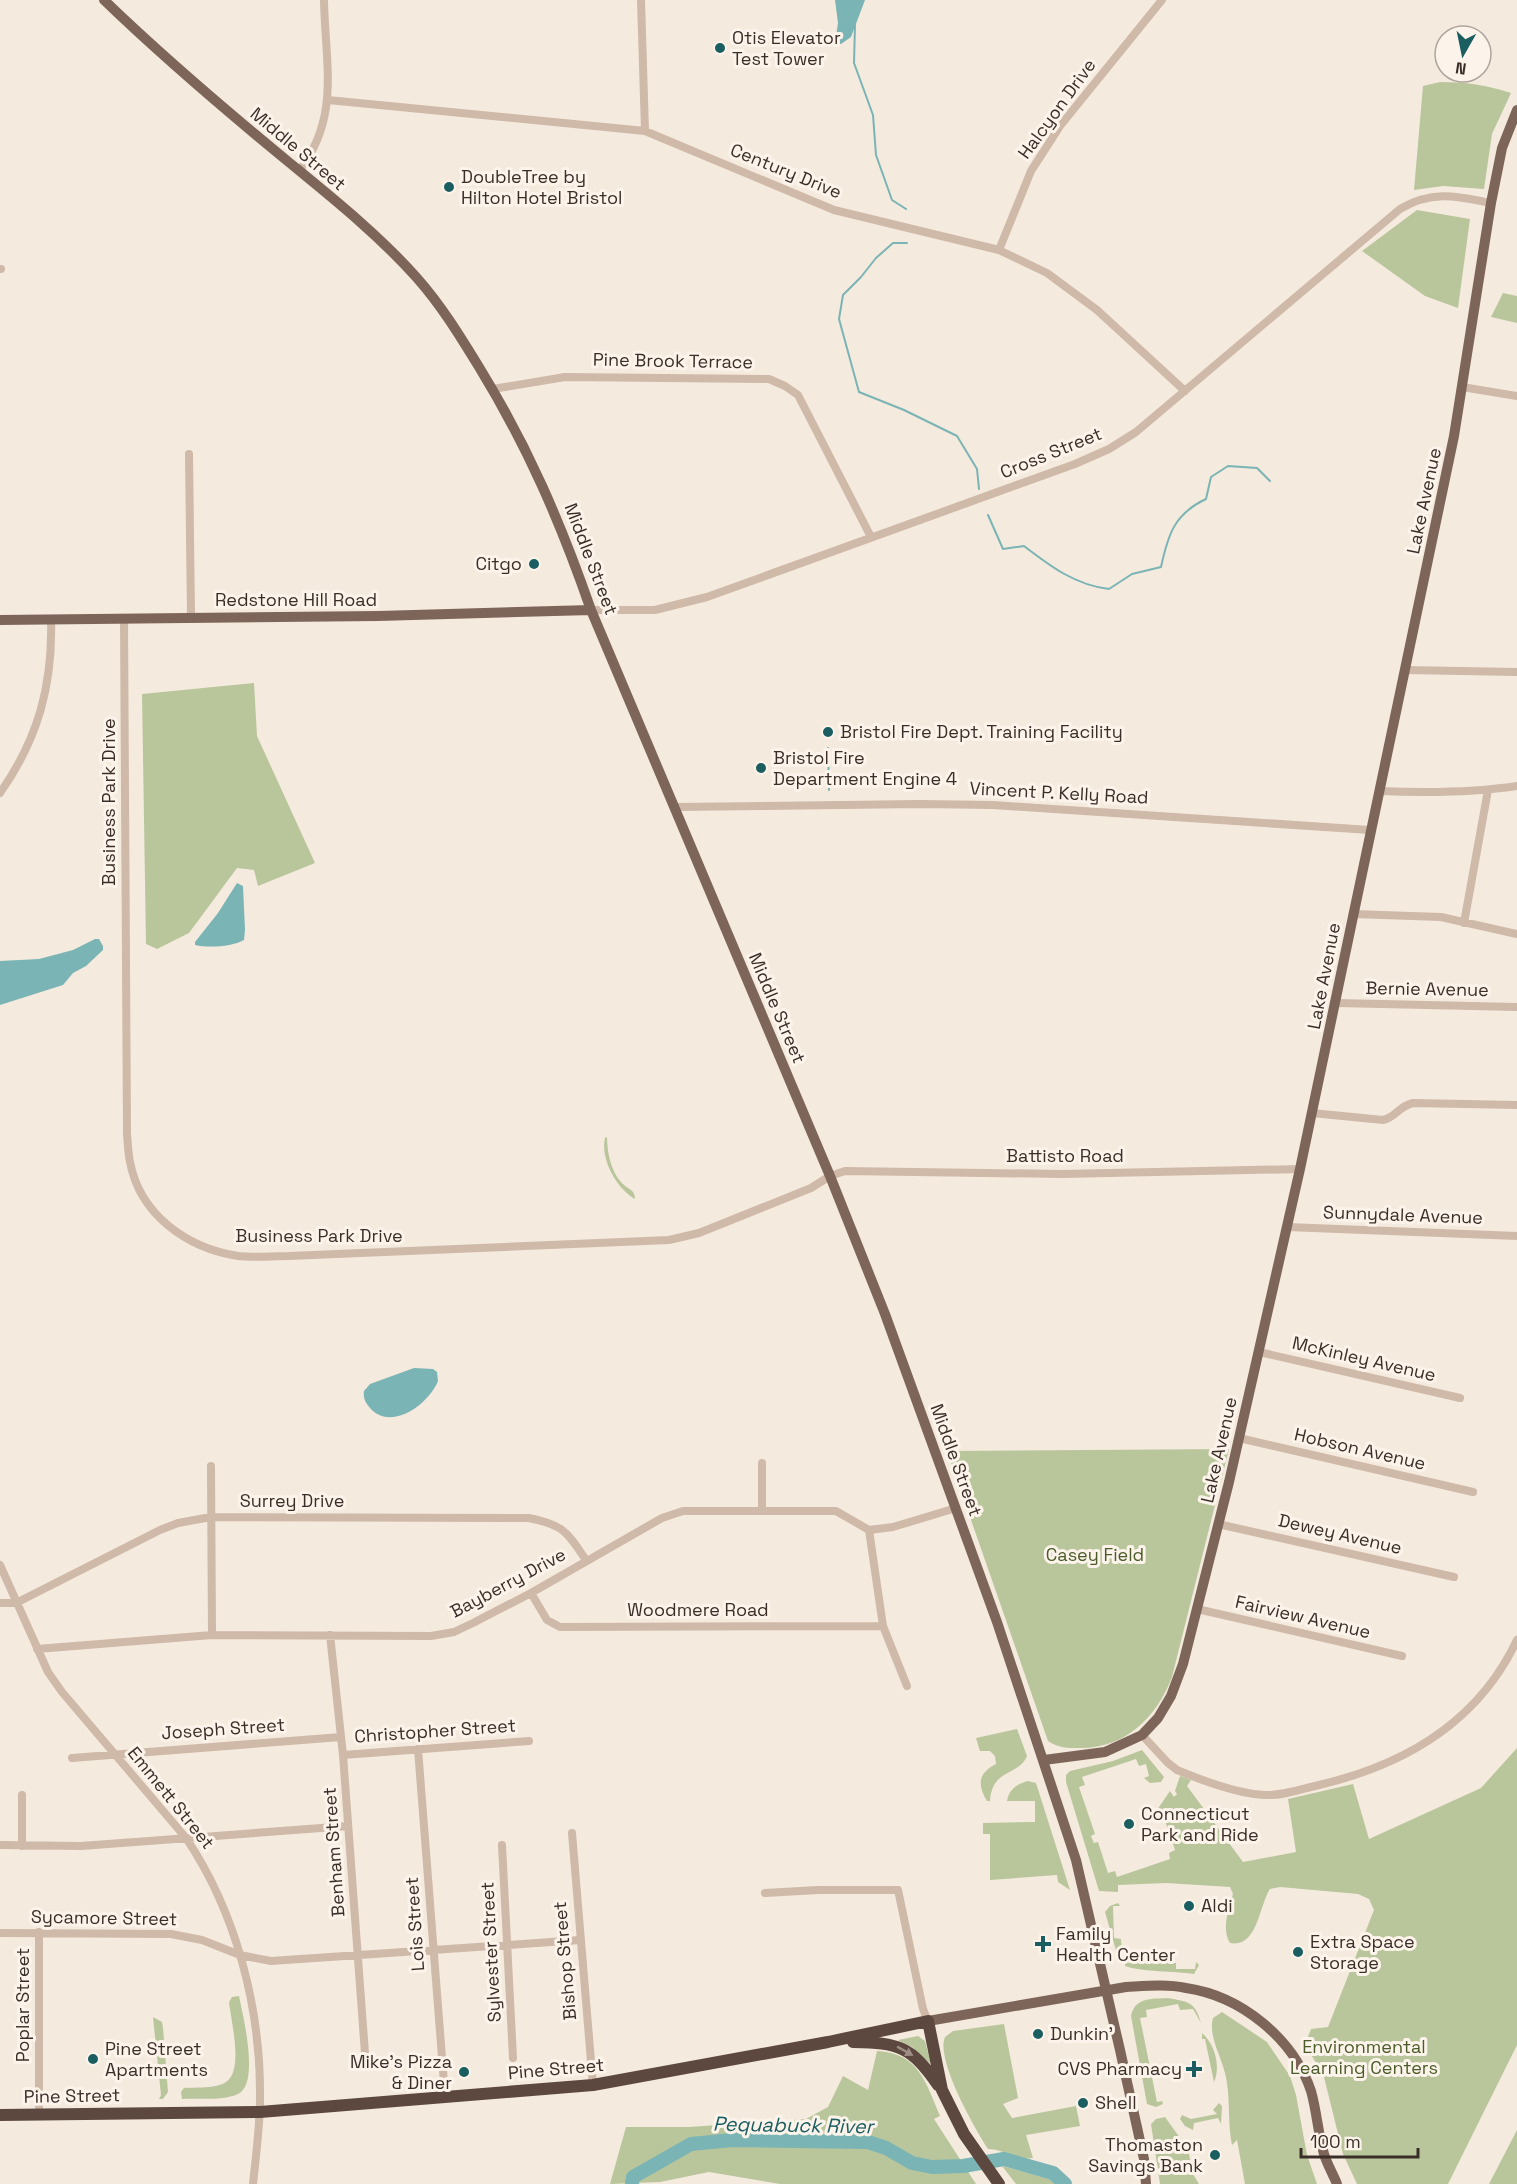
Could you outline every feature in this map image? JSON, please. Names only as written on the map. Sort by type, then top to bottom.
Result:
[{"type":"highway","name":"Pine Street","points":[[0,2115],[260,2112],[593,2085],[828,2042],[928,2021]]},
{"type":"highway","points":[[928,2021],[942,2090]]},
{"type":"highway","points":[[828,2042],[881,2043],[894,2045],[910,2052],[924,2064],[942,2090],[976,2154],[999,2184]]},
{"type":"main road","name":"Middle Street","points":[[104,0],[182,72],[358,221],[416,277],[463,340],[493,389],[521,438],[545,488],[591,610],[830,1176],[885,1314],[998,1622],[1073,1850],[1144,2159],[1146,2184]]},
{"type":"main road","name":"Lake Avenue","points":[[1044,1760],[1105,1752],[1142,1735],[1158,1718],[1174,1691],[1183,1664],[1259,1352],[1336,1003],[1370,830],[1406,670],[1462,387],[1491,202],[1502,148],[1517,112]]},
{"type":"main road","name":"Redstone Hill Road","points":[[0,620],[445,615],[591,610]]},
{"type":"main road","name":"Pine Street","points":[[928,2021],[1107,1990],[1156,1985],[1192,1989],[1219,1997],[1250,2013],[1273,2032],[1301,2066],[1311,2092],[1324,2154],[1337,2184]]},
{"type":"street","points":[[299,171],[313,150],[321,132],[328,100],[324,0]]},
{"type":"street","points":[[641,0],[645,131]]},
{"type":"street","name":"Halcyon Drive","points":[[999,250],[1031,171],[1060,126],[1162,0]]},
{"type":"street","name":"Century Drive","points":[[328,100],[645,131],[834,210],[999,250],[1047,273],[1097,310],[1185,391]]},
{"type":"street","name":"Cross Street","points":[[591,610],[655,610],[707,597],[1066,468],[1109,449],[1136,432],[1412,201],[1437,195],[1452,195],[1491,202]]},
{"type":"street","name":"Pine Brook Terrace","points":[[493,389],[566,376],[751,378],[772,381],[785,386],[798,395],[871,537]]},
{"type":"street","points":[[1462,387],[1517,396]]},
{"type":"street","points":[[189,454],[191,617]]},
{"type":"street","name":"Business Park Drive","points":[[124,619],[127,1134],[130,1164],[138,1186],[154,1213],[176,1232],[199,1246],[239,1256],[657,1241],[699,1233],[811,1188],[830,1176]]},
{"type":"street","points":[[0,793],[21,761],[44,704],[50,672],[51,620]]},
{"type":"street","points":[[1406,670],[1517,672]]},
{"type":"street","points":[[1379,791],[1428,793],[1517,786]]},
{"type":"street","points":[[1464,923],[1488,790]]},
{"type":"street","name":"Vincent P. Kelly Road","points":[[674,807],[994,805],[1370,830]]},
{"type":"street","points":[[1353,914],[1441,917],[1517,934]]},
{"type":"street","name":"Bernie Avenue","points":[[1336,1003],[1517,1008]]},
{"type":"street","points":[[1312,1113],[1383,1120],[1390,1119],[1403,1106],[1413,1103],[1517,1105]]},
{"type":"street","name":"Battisto Road","points":[[830,1176],[845,1171],[1062,1174],[1300,1169]]},
{"type":"street","name":"Sunnydale Avenue","points":[[1287,1227],[1517,1236]]},
{"type":"street","name":"McKinley Avenue","points":[[1259,1352],[1460,1398]]},
{"type":"street","name":"Hobson Avenue","points":[[1239,1438],[1473,1492]]},
{"type":"street","points":[[762,1463],[762,1510]]},
{"type":"street","points":[[211,1466],[212,1635]]},
{"type":"street","points":[[907,1686],[883,1626],[869,1530],[893,1527],[956,1508]]},
{"type":"street","name":"Bayberry Drive","points":[[37,1649],[212,1635],[431,1636],[454,1632],[531,1593],[662,1518],[683,1511],[836,1510],[869,1530]]},
{"type":"street","name":"Surrey Drive","points":[[0,1603],[16,1603],[143,1537],[177,1523],[211,1517],[529,1518],[563,1529],[586,1560]]},
{"type":"street","name":"Dewey Avenue","points":[[1218,1524],[1454,1577]]},
{"type":"street","name":"Emmett Street","points":[[0,1565],[48,1672],[113,1754],[186,1838],[210,1875],[240,1954],[259,2054],[260,2112],[253,2184]]},
{"type":"street","name":"Woodmere Road","points":[[531,1593],[547,1620],[560,1627],[883,1626]]},
{"type":"street","name":"Fairview Avenue","points":[[1197,1609],[1402,1656]]},
{"type":"street","name":"Benham Street","points":[[330,1635],[343,1755],[366,2067]]},
{"type":"street","points":[[1142,1735],[1177,1770],[1253,1793],[1283,1793],[1343,1779],[1390,1763],[1438,1736],[1484,1692],[1502,1669],[1517,1640]]},
{"type":"street","name":"Joseph Street","points":[[72,1758],[341,1737]]},
{"type":"street","name":"Christopher Street","points":[[343,1755],[529,1741]]},
{"type":"street","name":"Lois Street","points":[[418,1749],[445,2096]]},
{"type":"street","points":[[22,1795],[22,1846]]},
{"type":"street","points":[[0,1845],[81,1846],[348,1826]]},
{"type":"street","name":"Bishop Street","points":[[572,1833],[593,2085]]},
{"type":"street","name":"Sylvester Street","points":[[502,1845],[513,2058]]},
{"type":"street","points":[[765,1893],[818,1890],[898,1890],[923,2009],[928,2021]]},
{"type":"street","name":"Poplar Street","points":[[39,1932],[39,2115]]},
{"type":"street","name":"Sycamore Street","points":[[0,1933],[171,1934],[202,1940],[240,1954],[271,1961],[359,1957],[580,1940]]},
{"type":"green space","points":[[1433,84],[1476,84],[1511,93],[1492,134],[1484,189],[1443,186],[1414,190],[1423,86]]},
{"type":"green space","points":[[1417,210],[1470,219],[1458,308],[1425,296],[1362,251]]},
{"type":"green space","points":[[1503,293],[1517,296],[1517,323],[1491,317]]},
{"type":"green space","points":[[254,683],[257,736],[315,863],[258,886],[254,870],[237,868],[189,933],[157,949],[146,944],[142,694]]},
{"type":"green space","points":[[607,1137],[612,1167],[621,1182],[632,1191],[635,1199],[622,1188],[611,1173],[604,1146]]},
{"type":"green space","name":"Casey Field","points":[[1229,1449],[1172,1677],[1158,1705],[1137,1728],[1111,1743],[1079,1748],[1063,1747],[1048,1741],[947,1451]]},
{"type":"green space","points":[[1017,1729],[1027,1756],[1018,1767],[1000,1778],[992,1790],[990,1801],[987,1801],[981,1780],[986,1771],[996,1764],[995,1756],[990,1751],[980,1751],[976,1738]]},
{"type":"green space","name":"Environmental Learning Centers","points":[[1517,1748],[1517,2045],[1448,2184],[1357,2184],[1343,2154],[1324,2077],[1305,2044],[1311,2029],[1328,2027],[1374,1910],[1369,1899],[1358,1894],[1280,1887],[1270,1889],[1256,1924],[1247,1939],[1239,1943],[1230,1943],[1226,1925],[1233,1894],[1230,1887],[1166,1883],[1118,1885],[1118,1892],[1099,1891],[1066,1782],[1066,1775],[1070,1771],[1113,1761],[1142,1750],[1164,1777],[1161,1782],[1150,1783],[1144,1778],[1149,1776],[1146,1764],[1139,1766],[1136,1759],[1082,1777],[1085,1785],[1079,1787],[1095,1834],[1091,1836],[1094,1843],[1098,1842],[1108,1873],[1115,1871],[1117,1877],[1170,1859],[1169,1853],[1175,1850],[1162,1812],[1158,1813],[1157,1810],[1170,1791],[1174,1797],[1177,1794],[1175,1791],[1180,1776],[1191,1780],[1187,1786],[1243,1862],[1296,1852],[1288,1799],[1353,1784],[1369,1839],[1481,1788]]},
{"type":"green space","points":[[1028,1781],[1036,1783],[1070,1890],[1058,1882],[1057,1875],[990,1880],[990,1834],[983,1834],[983,1823],[1035,1822],[1035,1801],[1007,1801],[1014,1788]]},
{"type":"green space","points":[[1118,1903],[1120,1906],[1113,1906],[1114,1938],[1121,1939],[1122,1954],[1129,1963],[1176,1963],[1176,1969],[1195,1969],[1196,1962],[1199,1965],[1194,1974],[1125,1966],[1117,1954],[1105,1912],[1110,1906]]},
{"type":"green space","points":[[239,1996],[249,2064],[245,2088],[238,2094],[225,2098],[182,2099],[181,2092],[184,2088],[217,2086],[226,2082],[231,2076],[234,2068],[235,2045],[229,2002],[232,1997]]},
{"type":"green space","points":[[1168,1998],[1181,2000],[1193,2006],[1201,2023],[1193,2009],[1180,2010],[1178,2004],[1146,2010],[1147,2017],[1140,2018],[1157,2102],[1162,2101],[1163,2104],[1156,2107],[1147,2104],[1131,2016],[1140,2002]]},
{"type":"green space","points":[[1222,2012],[1267,2042],[1290,2076],[1296,2095],[1307,2155],[1317,2184],[1245,2184],[1237,2140],[1232,2145],[1227,2082],[1212,2031],[1213,2018]]},
{"type":"green space","points":[[153,2017],[162,2022],[163,2028],[168,2092],[163,2099],[159,2099],[161,2095]]},
{"type":"green space","points":[[1004,2024],[1018,2098],[1003,2104],[1012,2118],[1076,2106],[1080,2126],[1026,2135],[1033,2158],[1022,2158],[988,2149],[958,2094],[946,2061],[943,2047],[945,2037],[953,2031]]},
{"type":"green space","points":[[1202,2033],[1216,2056],[1217,2070],[1214,2082],[1205,2039],[1202,2039]]},
{"type":"green space","points":[[918,2036],[925,2041],[931,2064],[912,2047],[898,2040]]},
{"type":"green space","points":[[877,2051],[903,2057],[919,2072],[940,2116],[934,2119],[976,2184],[780,2184],[709,2172],[660,2182],[610,2184],[626,2127],[689,2127],[806,2119],[828,2107],[843,2076],[868,2090]]},
{"type":"green space","points":[[1219,2103],[1222,2106],[1221,2124],[1218,2118],[1194,2123],[1193,2130],[1185,2126],[1180,2119],[1182,2115],[1191,2119],[1217,2114],[1213,2110]]},
{"type":"green space","points":[[1165,2117],[1188,2149],[1193,2174],[1199,2184],[1160,2184],[1151,2124],[1156,2119]]},
{"type":"green space","points":[[1517,2130],[1517,2184],[1489,2184]]},
{"type":"green space","points":[[1002,2166],[1050,2179],[1057,2184],[1016,2184]]},
{"type":"water","points":[[835,0],[865,0],[851,37],[841,44],[835,43],[838,23]]},
{"type":"water","points":[[237,883],[243,886],[244,940],[220,946],[195,945],[195,942],[218,913]]},
{"type":"water","points":[[99,939],[103,950],[86,966],[73,973],[63,985],[0,1005],[0,961],[39,959],[73,950]]},
{"type":"water","points":[[414,1368],[433,1369],[437,1372],[438,1381],[427,1398],[418,1406],[398,1416],[379,1415],[370,1408],[365,1400],[364,1391],[370,1384]]},
{"type":"waterway","points":[[855,25],[854,63],[873,115],[876,155],[892,200],[906,209]]},
{"type":"waterway","points":[[907,243],[893,243],[876,258],[843,295],[839,319],[859,392],[904,410],[957,436],[977,469],[979,489]]},
{"type":"waterway","points":[[988,515],[1003,549],[1024,546],[1074,579],[1109,589],[1132,574],[1161,567],[1166,545],[1174,527],[1186,511],[1206,499],[1211,477],[1228,466],[1257,468],[1270,481]]},
{"type":"waterway","points":[[828,748],[829,790]]},
{"type":"waterway","name":"Pequabuck River","points":[[632,2184],[633,2177],[691,2144],[732,2140],[868,2142],[886,2148],[912,2163],[932,2167],[963,2166],[1004,2159],[1053,2173],[1065,2184]]},
{"type":"place","name":"Otis Elevator Test Tower","points":[[720,48]]},
{"type":"place","name":"DoubleTree by Hilton Hotel Bristol","points":[[449,187]]},
{"type":"place","name":"Citgo","points":[[534,564]]},
{"type":"place","name":"Bristol Fire Dept. Training Facility","points":[[828,732]]},
{"type":"place","name":"Bristol Fire Department Engine 4","points":[[761,768]]},
{"type":"place","name":"Connecticut Park and Ride","points":[[1129,1824]]},
{"type":"place","name":"Aldi","points":[[1189,1906]]},
{"type":"place","name":"Family Health Center","points":[[1043,1944]]},
{"type":"place","name":"Extra Space Storage","points":[[1298,1952]]},
{"type":"place","name":"Dunkin'","points":[[1038,2034]]},
{"type":"place","name":"Pine Street Apartments","points":[[93,2059]]},
{"type":"place","name":"CVS Pharmacy","points":[[1194,2069]]},
{"type":"place","name":"Mike's Pizza & Diner","points":[[464,2072]]},
{"type":"place","name":"Shell","points":[[1083,2103]]},
{"type":"place","name":"Thomaston Savings Bank","points":[[1215,2155]]}]
